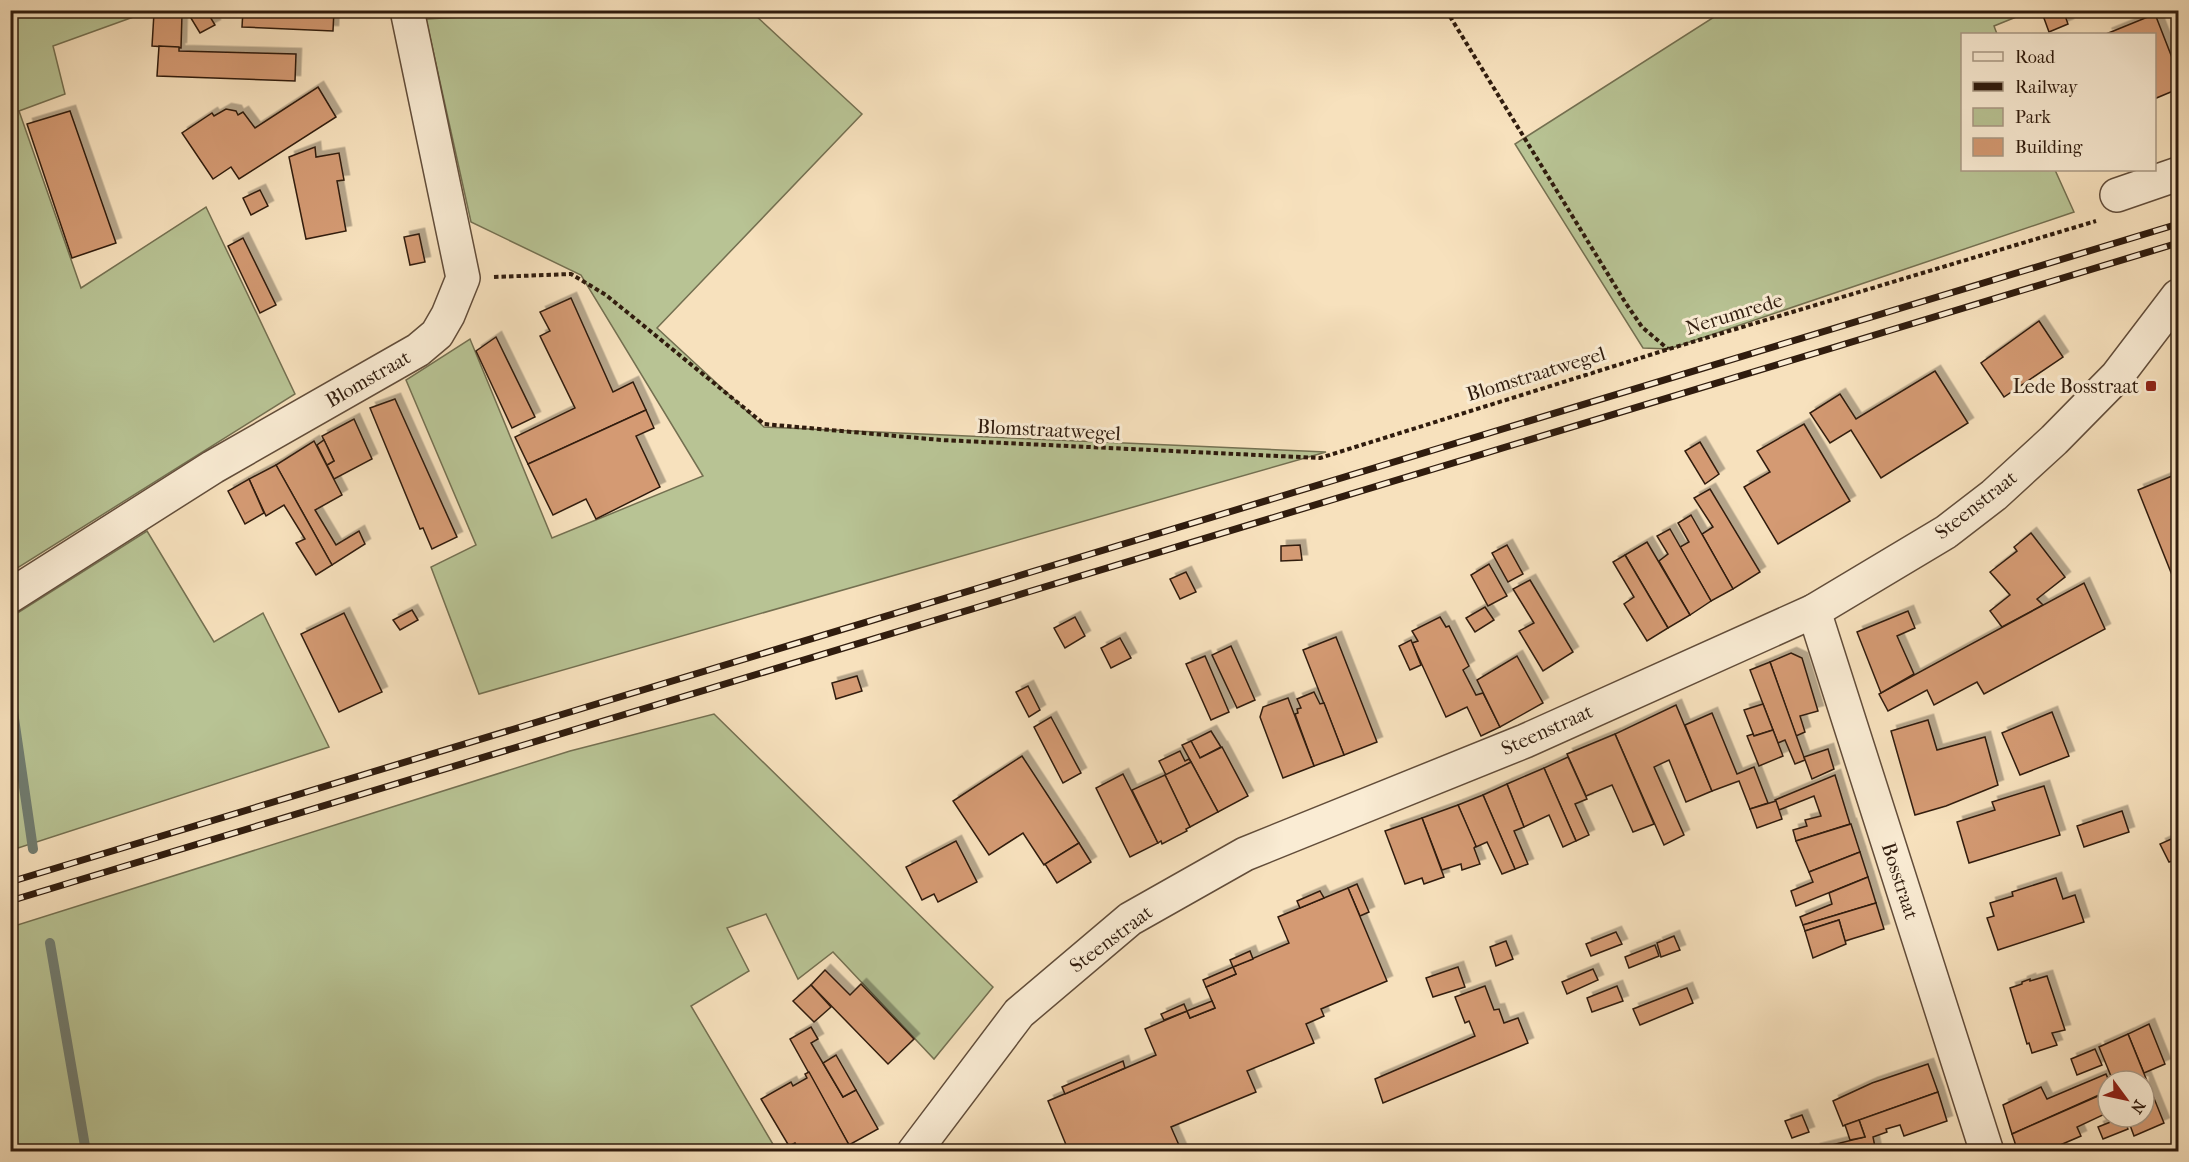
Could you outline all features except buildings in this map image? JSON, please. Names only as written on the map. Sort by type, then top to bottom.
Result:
[{"type":"street","points":[[407,10],[463,278]]},
{"type":"street","points":[[2117,195],[2178,174]]},
{"type":"street","name":"Blomstraat","points":[[10,596],[213,467],[418,350],[437,334],[463,278]]},
{"type":"street","name":"Steenstraat","points":[[914,1152],[1018,1013],[1130,919],[1245,854],[1525,741],[1814,611],[1946,532],[1994,495],[2054,440],[2117,376],[2178,296]]},
{"type":"street","name":"Bosstraat","points":[[1814,611],[1987,1152]]},
{"type":"path","name":"Nerumrede","points":[[1446,10],[1625,302],[1642,327],[1669,349],[2099,220],[2117,195]]},
{"type":"path","name":"Blomstraatwegel","points":[[463,278],[571,274],[606,295],[764,424],[941,440],[1320,458],[1669,349]]},
{"type":"green space","points":[[491,10],[759,11],[755,15],[862,114],[657,328],[764,427],[1326,452],[479,694],[431,567],[476,545],[406,380],[470,339],[552,538],[703,476],[581,275],[471,222],[426,19],[479,16]]},
{"type":"green space","points":[[1725,10],[2031,11],[1994,26],[1997,33],[1961,33],[1961,171],[2055,171],[2074,212],[1669,349],[1643,348],[1515,144]]},
{"type":"green space","points":[[10,11],[150,11],[53,46],[65,94],[19,111],[81,288],[206,207],[295,394],[11,572]]},
{"type":"green space","points":[[147,531],[214,642],[263,613],[329,747],[15,849],[10,786],[11,617]]},
{"type":"green space","points":[[714,714],[993,987],[934,1059],[833,952],[798,979],[766,914],[727,928],[749,971],[691,1006],[777,1151],[11,1151],[11,927],[570,751]]},
{"type":"waterway","points":[[10,691],[33,849]]},
{"type":"waterway","points":[[50,943],[86,1152]]},
{"type":"railway","points":[[10,882],[2178,224]]},
{"type":"railway","points":[[10,901],[2178,243]]},
{"type":"place","name":"Lede Bosstraat","points":[[2151,386]]}]
